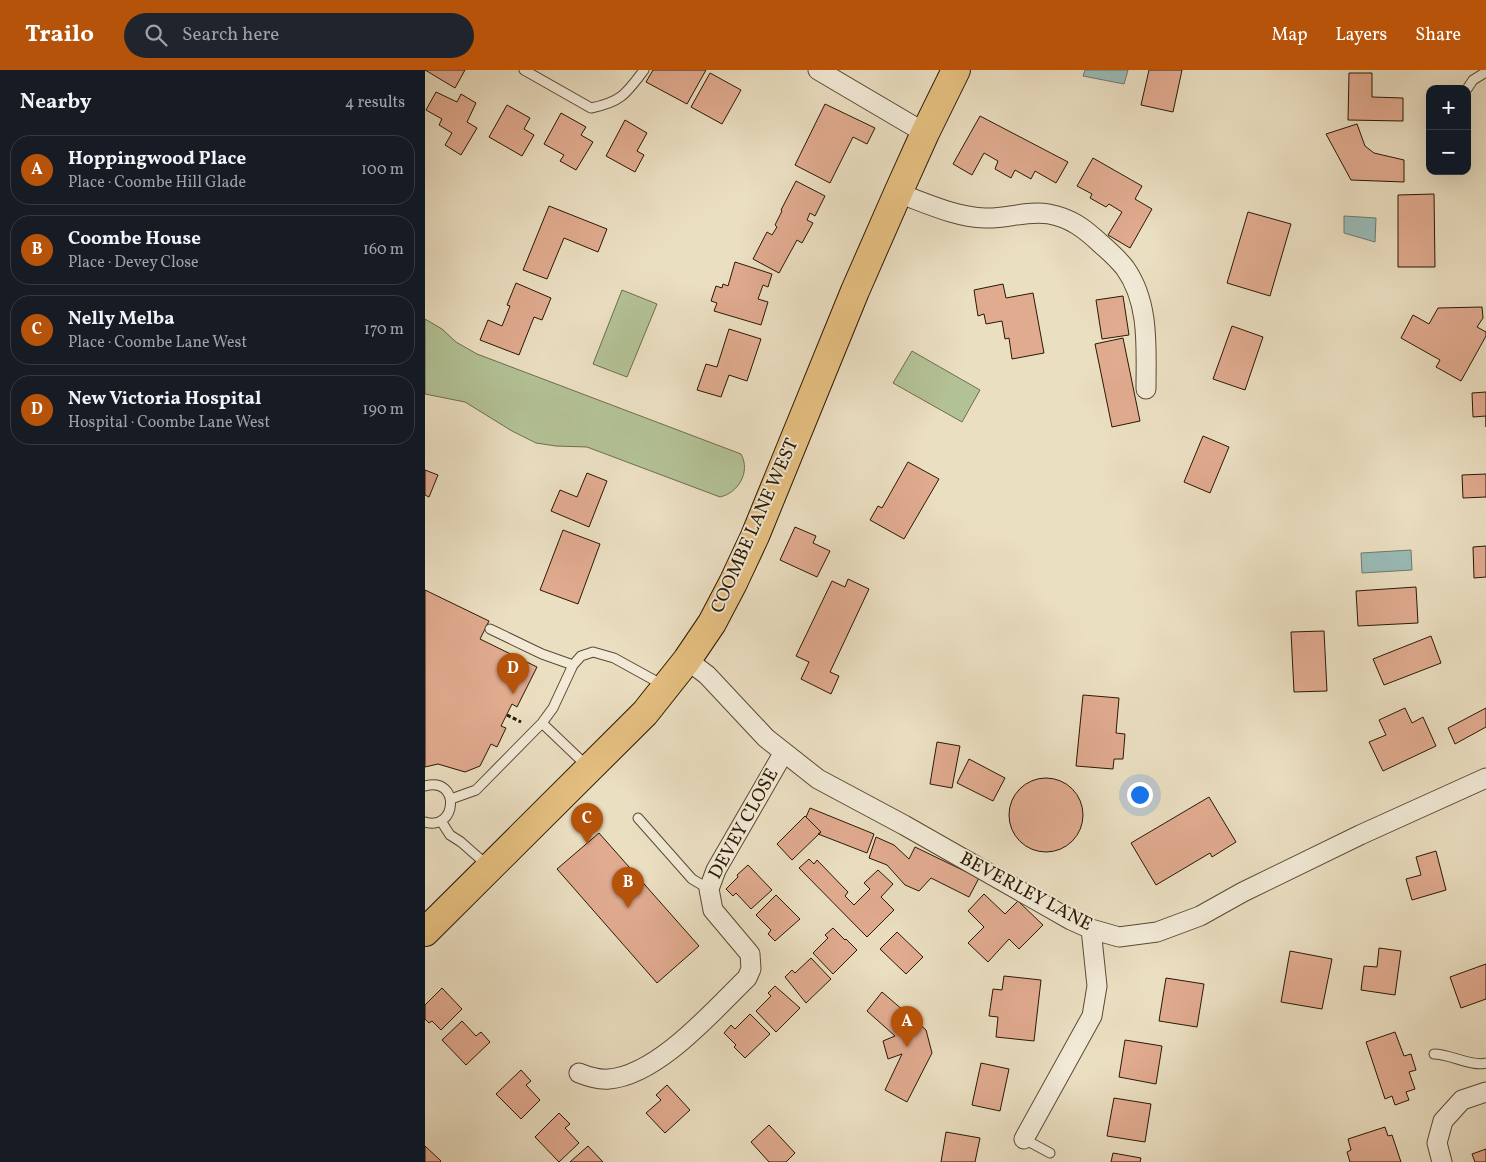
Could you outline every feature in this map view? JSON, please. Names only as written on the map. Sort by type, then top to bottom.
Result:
[{"type":"main road","name":"COOMBE LANE WEST","points":[[425,932],[645,713],[687,660],[712,623],[755,536],[855,291],[925,133],[956,70]]},
{"type":"street","points":[[818,70],[925,133]]},
{"type":"street","points":[[898,193],[955,213],[970,216],[986,218],[1047,214],[1064,218],[1082,227],[1124,267],[1136,287],[1144,312],[1146,388]]},
{"type":"street","name":"BEVERLEY LANE","points":[[687,660],[707,675],[766,738],[818,779],[904,825],[1071,920],[1091,929],[1119,937],[1157,932],[1200,916],[1243,892],[1360,835],[1486,778]]},
{"type":"street","name":"DEVEY CLOSE","points":[[579,1073],[592,1078],[608,1079],[631,1074],[655,1061],[688,1035],[747,978],[751,969],[750,954],[713,910],[709,889],[716,870],[784,752]]},
{"type":"street","points":[[1025,1139],[1092,1016],[1097,986],[1091,929]]},
{"type":"street","points":[[1441,1162],[1437,1143],[1443,1121],[1462,1100],[1486,1092]]},
{"type":"lane","points":[[524,70],[591,108],[608,105],[624,96],[645,70]]},
{"type":"lane","points":[[1470,85],[1473,80],[1486,72]]},
{"type":"lane","points":[[490,628],[542,654],[573,665]]},
{"type":"lane","points":[[451,799],[475,790],[542,723],[553,708],[573,665],[581,656],[593,652],[614,658],[666,687]]},
{"type":"lane","points":[[542,723],[589,768]]},
{"type":"lane","points":[[425,786],[433,784],[439,786],[449,794],[451,799],[451,806],[446,817],[435,823],[425,822]]},
{"type":"lane","points":[[638,818],[692,879],[709,889]]},
{"type":"lane","points":[[441,821],[450,835],[461,842],[489,867]]},
{"type":"lane","points":[[1434,1054],[1444,1054],[1472,1062],[1486,1063]]},
{"type":"lane","points":[[1025,1139],[1050,1153]]},
{"type":"green space","points":[[622,290],[657,304],[627,377],[593,364]]},
{"type":"green space","points":[[425,319],[442,329],[456,342],[477,354],[741,454],[744,468],[741,481],[732,491],[720,497],[587,447],[536,443],[512,431],[465,402],[425,394]]},
{"type":"green space","points":[[912,351],[980,390],[962,422],[893,383]]},
{"type":"water","points":[[1085,70],[1128,70],[1124,84],[1083,76]]},
{"type":"water","points":[[1344,216],[1376,218],[1375,242],[1344,233]]},
{"type":"water","points":[[1411,550],[1412,570],[1362,573],[1361,553]]},
{"type":"building","points":[[425,70],[465,70],[455,88]]},
{"type":"building","points":[[653,70],[706,70],[687,104],[646,82]]},
{"type":"building","points":[[1149,70],[1182,70],[1173,112],[1141,105]]},
{"type":"building","points":[[710,73],[741,90],[722,124],[691,107]]},
{"type":"building","points":[[1349,73],[1372,73],[1372,97],[1403,98],[1403,121],[1348,120]]},
{"type":"building","points":[[436,92],[457,102],[461,94],[476,103],[467,122],[477,128],[461,155],[445,145],[452,133],[439,125],[442,119],[426,110]]},
{"type":"building","points":[[825,104],[875,128],[867,144],[853,137],[830,183],[795,165]]},
{"type":"building","points":[[507,105],[530,118],[524,129],[534,135],[522,156],[489,137]]},
{"type":"building","points":[[561,113],[586,127],[581,135],[593,142],[576,170],[560,161],[564,155],[544,144]]},
{"type":"building","points":[[980,116],[1068,162],[1056,183],[1035,171],[1031,179],[1015,170],[1011,178],[995,169],[998,161],[984,153],[972,175],[953,164]]},
{"type":"building","points":[[625,120],[647,133],[637,151],[644,155],[635,172],[606,156]]},
{"type":"building","points":[[1357,124],[1365,146],[1374,153],[1404,160],[1404,182],[1351,180],[1326,134]]},
{"type":"building","points":[[1093,158],[1142,186],[1135,199],[1152,209],[1130,248],[1108,235],[1122,212],[1109,204],[1106,207],[1090,198],[1092,194],[1077,186]]},
{"type":"building","points":[[796,181],[825,196],[815,216],[810,213],[807,220],[813,223],[802,243],[797,240],[779,273],[753,259],[767,232],[772,235],[777,227],[775,225],[781,210]]},
{"type":"building","points":[[1434,194],[1435,267],[1398,267],[1398,195]]},
{"type":"building","points":[[549,206],[607,229],[598,252],[564,238],[547,279],[523,270]]},
{"type":"building","points":[[1248,212],[1291,224],[1270,296],[1227,283]]},
{"type":"building","points":[[735,262],[772,274],[768,287],[763,285],[758,299],[768,302],[761,325],[714,311],[717,303],[711,301],[716,286],[722,288],[723,284],[728,286]]},
{"type":"building","points":[[516,283],[551,298],[542,320],[534,317],[519,355],[480,340],[488,320],[502,326],[510,306],[507,305]]},
{"type":"building","points":[[1003,284],[1006,298],[1033,293],[1044,353],[1012,359],[1009,338],[1005,339],[1002,321],[986,324],[984,314],[978,316],[974,290]]},
{"type":"building","points":[[1123,296],[1129,335],[1102,339],[1096,300]]},
{"type":"building","points":[[1482,307],[1483,318],[1477,327],[1486,332],[1486,336],[1461,381],[1436,367],[1440,360],[1401,338],[1413,315],[1429,324],[1438,308]]},
{"type":"building","points":[[1232,326],[1263,337],[1245,390],[1213,379]]},
{"type":"building","points":[[729,329],[761,339],[747,381],[729,375],[721,397],[697,390],[706,364],[717,367]]},
{"type":"building","points":[[1123,338],[1140,421],[1112,427],[1095,344]]},
{"type":"building","points":[[1486,392],[1486,416],[1473,417],[1472,393]]},
{"type":"building","points":[[1203,436],[1229,447],[1210,493],[1184,482]]},
{"type":"building","points":[[908,462],[939,479],[904,539],[870,520],[878,506],[882,508]]},
{"type":"building","points":[[425,470],[438,475],[429,497],[425,495]]},
{"type":"building","points":[[587,473],[607,481],[589,527],[551,511],[560,490],[577,497]]},
{"type":"building","points":[[1486,474],[1486,497],[1463,498],[1462,475]]},
{"type":"building","points":[[795,527],[816,536],[813,543],[830,551],[817,577],[780,560]]},
{"type":"building","points":[[563,530],[600,544],[578,604],[540,590]]},
{"type":"building","points":[[1486,546],[1486,577],[1474,578],[1473,547]]},
{"type":"building","points":[[848,579],[869,589],[830,672],[839,676],[831,694],[801,679],[809,662],[796,656],[832,581],[845,587]]},
{"type":"building","points":[[1416,587],[1418,623],[1358,626],[1356,591]]},
{"type":"building","points":[[425,590],[489,621],[480,639],[537,667],[517,707],[512,704],[501,726],[506,728],[497,747],[491,744],[480,766],[465,772],[438,764],[425,767]]},
{"type":"building","points":[[1324,631],[1327,691],[1294,692],[1291,632]]},
{"type":"building","points":[[1431,636],[1441,663],[1384,685],[1373,659]]},
{"type":"building","points":[[1083,695],[1119,698],[1116,733],[1125,734],[1123,759],[1114,759],[1113,769],[1076,766]]},
{"type":"building","points":[[1405,708],[1412,723],[1423,717],[1436,746],[1383,771],[1369,742],[1386,735],[1379,720]]},
{"type":"building","points":[[1486,708],[1486,727],[1455,744],[1448,728]]},
{"type":"building","points":[[937,742],[960,746],[952,788],[930,784]]},
{"type":"building","points":[[969,759],[1005,778],[993,801],[957,783]]},
{"type":"building","points":[[1046,778],[1060,781],[1072,789],[1080,801],[1083,815],[1080,829],[1072,841],[1060,849],[1046,852],[1032,849],[1020,841],[1012,829],[1009,815],[1012,801],[1020,789],[1032,781]]},
{"type":"building","points":[[1209,797],[1236,842],[1212,857],[1210,853],[1156,885],[1131,843]]},
{"type":"building","points":[[810,808],[874,834],[867,853],[818,834],[821,832],[806,817]]},
{"type":"building","points":[[805,816],[821,832],[792,860],[777,844]]},
{"type":"building","points":[[599,833],[699,946],[657,983],[557,869]]},
{"type":"building","points":[[876,837],[894,845],[909,859],[915,847],[979,878],[969,897],[931,878],[919,891],[905,885],[887,865],[869,858]]},
{"type":"building","points":[[1436,851],[1446,890],[1412,900],[1406,879],[1421,875],[1416,857]]},
{"type":"building","points":[[809,859],[814,864],[817,860],[848,892],[845,896],[854,905],[870,889],[864,883],[878,870],[893,884],[881,897],[894,910],[867,937],[799,868]]},
{"type":"building","points":[[748,865],[772,890],[751,909],[736,893],[733,896],[726,889]]},
{"type":"building","points":[[984,894],[1005,914],[1018,901],[1043,925],[1019,949],[1009,939],[988,962],[968,943],[984,927],[968,911]]},
{"type":"building","points":[[776,895],[800,919],[775,941],[768,934],[771,930],[756,915]]},
{"type":"building","points":[[833,928],[857,950],[833,974],[813,953],[828,938],[825,935]]},
{"type":"building","points":[[897,932],[923,957],[906,974],[880,949]]},
{"type":"building","points":[[1379,948],[1401,951],[1395,995],[1361,990],[1364,966],[1377,967]]},
{"type":"building","points":[[1290,951],[1332,959],[1322,1009],[1281,1002]]},
{"type":"building","points":[[811,958],[831,979],[806,1003],[785,977],[792,970],[795,973]]},
{"type":"building","points":[[1486,964],[1486,999],[1461,1008],[1450,977]]},
{"type":"building","points":[[1004,976],[1041,980],[1034,1041],[996,1037],[998,1017],[989,1016],[993,989],[1002,990]]},
{"type":"building","points":[[1166,978],[1204,984],[1197,1027],[1159,1021]]},
{"type":"building","points":[[775,986],[800,1008],[776,1032],[756,1011],[771,996],[768,993]]},
{"type":"building","points":[[442,988],[462,1009],[441,1030],[432,1021],[429,1023],[425,1019],[425,1005]]},
{"type":"building","points":[[882,992],[926,1030],[932,1053],[907,1102],[885,1090],[902,1054],[888,1059],[883,1041],[895,1036],[867,1011]]},
{"type":"building","points":[[750,1014],[770,1034],[745,1058],[724,1033],[731,1025],[735,1029]]},
{"type":"building","points":[[462,1021],[476,1036],[481,1032],[490,1042],[466,1065],[442,1040]]},
{"type":"building","points":[[1395,1032],[1404,1056],[1411,1054],[1416,1070],[1409,1072],[1415,1089],[1406,1092],[1409,1100],[1395,1105],[1392,1096],[1385,1099],[1366,1042]]},
{"type":"building","points":[[1125,1040],[1162,1046],[1156,1084],[1119,1077]]},
{"type":"building","points":[[981,1063],[1009,1069],[1000,1111],[972,1105]]},
{"type":"building","points":[[521,1070],[531,1081],[526,1085],[540,1100],[521,1119],[496,1094]]},
{"type":"building","points":[[667,1085],[690,1110],[665,1133],[646,1113],[661,1100],[656,1095]]},
{"type":"building","points":[[1114,1098],[1151,1104],[1145,1142],[1107,1136]]},
{"type":"building","points":[[559,1113],[570,1124],[565,1128],[579,1143],[559,1162],[535,1137]]},
{"type":"building","points":[[769,1125],[795,1153],[786,1162],[769,1162],[751,1142]]},
{"type":"building","points":[[1385,1127],[1388,1136],[1392,1135],[1401,1162],[1350,1162],[1347,1152],[1351,1150],[1348,1139]]},
{"type":"building","points":[[946,1132],[980,1138],[975,1162],[941,1162]]},
{"type":"building","points":[[425,1146],[441,1161],[440,1162],[425,1162]]},
{"type":"building","points":[[588,1146],[603,1162],[570,1162]]},
{"type":"building","points":[[1486,1149],[1486,1162],[1475,1162],[1472,1154]]},
{"type":"building","points":[[1113,1153],[1141,1158],[1140,1162],[1111,1162]]},
{"type":"place","name":"New Victoria Hospital","points":[[513,694]]},
{"type":"place","name":"Nelly Melba","points":[[587,844]]},
{"type":"place","name":"Coombe House","points":[[628,908]]},
{"type":"place","name":"Hoppingwood Place","points":[[907,1047]]}]
